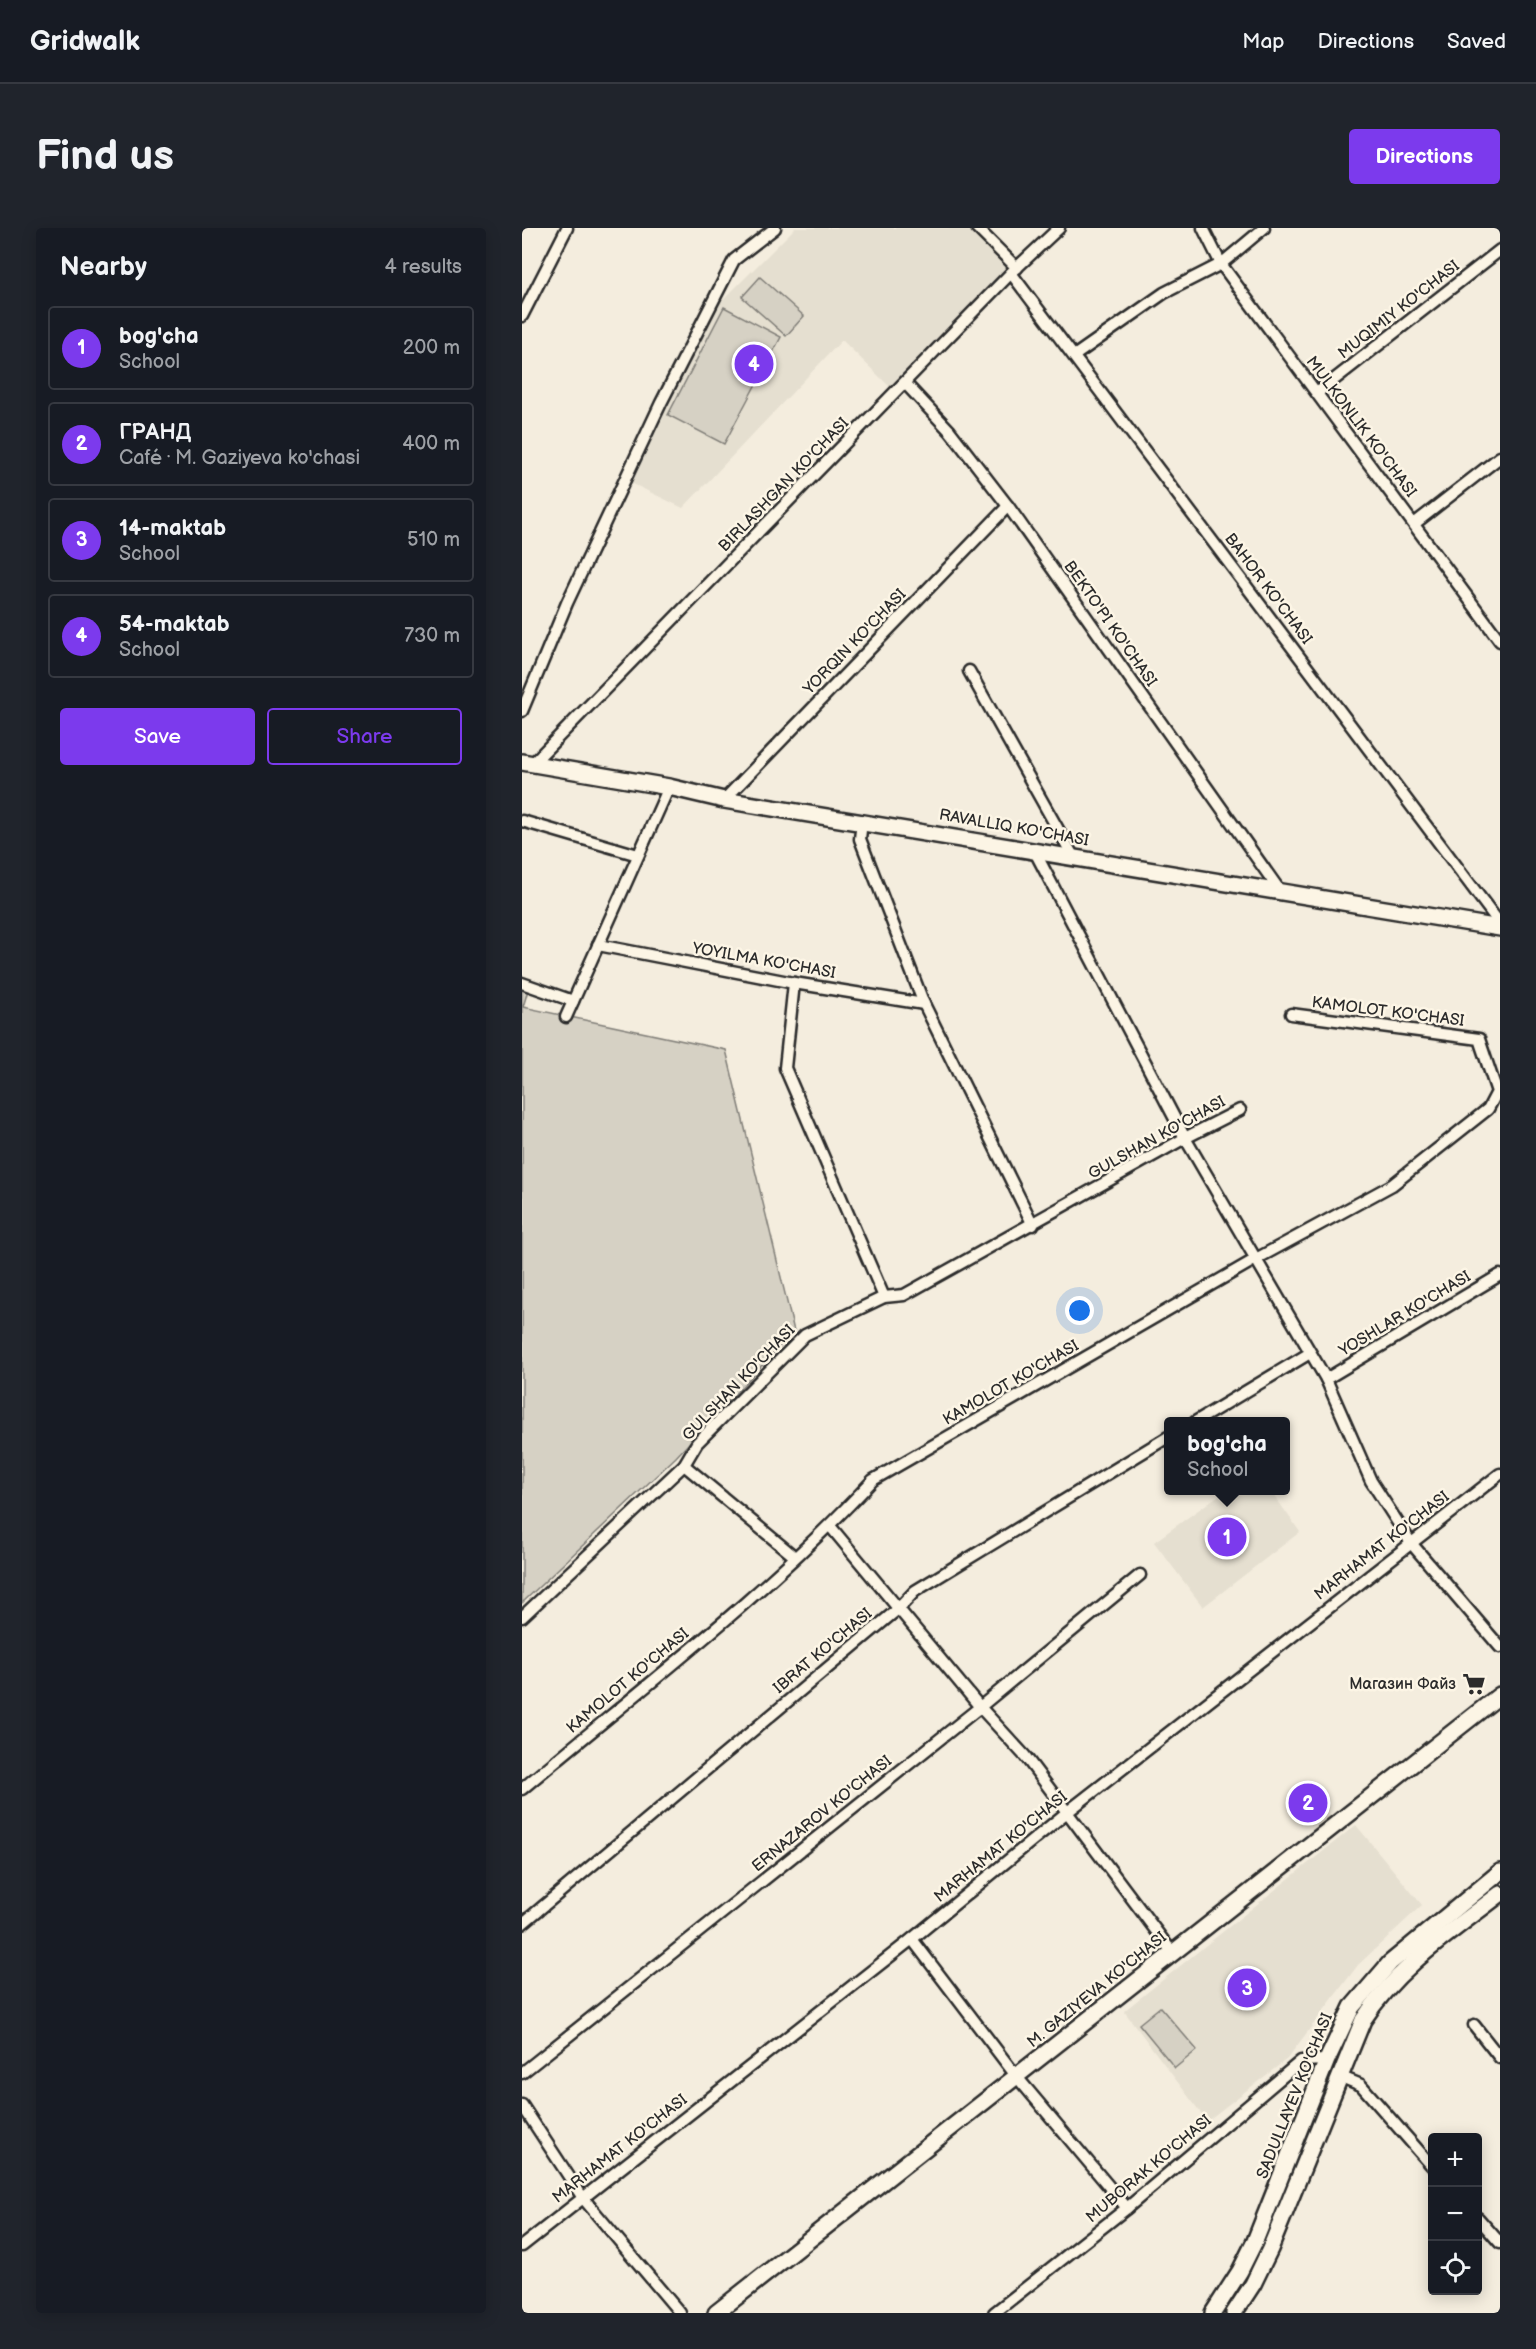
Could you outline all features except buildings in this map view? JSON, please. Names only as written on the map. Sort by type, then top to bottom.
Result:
[{"type":"street","points":[[522,316],[567,228]]},
{"type":"street","points":[[522,711],[586,561],[661,403],[734,260],[775,228]]},
{"type":"street","name":"BAHOR KO'CHASI","points":[[977,228],[1014,270],[1074,356],[1500,926]]},
{"type":"street","name":"BIRLASHGAN KO'CHASI","points":[[527,763],[905,383],[1014,270],[1059,228]]},
{"type":"street","name":"MULKONLIK KO'CHASI","points":[[1203,228],[1221,264],[1500,641]]},
{"type":"street","points":[[1074,356],[1164,292],[1221,264],[1264,228]]},
{"type":"street","name":"MUQIMIY KO'CHASI","points":[[1317,393],[1500,250]]},
{"type":"street","name":"BEKTO'PI KO'CHASI","points":[[905,383],[950,430],[1008,506],[1280,891]]},
{"type":"street","points":[[1414,524],[1500,457]]},
{"type":"street","name":"YORQIN KO'CHASI","points":[[724,800],[1008,506]]},
{"type":"street","points":[[969,670],[1072,856]]},
{"type":"street","name":"RAVALLIQ KO'CHASI","points":[[527,763],[669,787],[724,800],[862,820],[1500,926]]},
{"type":"street","points":[[566,1017],[669,787]]},
{"type":"street","points":[[862,820],[860,839],[924,1004],[1033,1225]]},
{"type":"street","points":[[522,821],[638,855]]},
{"type":"street","points":[[1034,850],[1185,1138],[1326,1378],[1371,1481],[1411,1543],[1500,1647]]},
{"type":"street","name":"YOYILMA KO'CHASI","points":[[598,945],[924,1004]]},
{"type":"street","points":[[794,982],[785,1068],[884,1297]]},
{"type":"street","points":[[522,983],[573,1001]]},
{"type":"street","name":"KAMOLOT KO'CHASI","points":[[522,1789],[728,1617],[830,1526],[873,1480],[1256,1259],[1392,1185],[1488,1109],[1498,1092],[1479,1039],[1291,1014]]},
{"type":"street","name":"GULSHAN KO'CHASI","points":[[522,1617],[684,1466],[697,1443],[805,1335],[884,1297],[904,1295],[1033,1225],[1185,1138],[1240,1110]]},
{"type":"street","name":"YOSHLAR KO'CHASI","points":[[1326,1378],[1500,1275]]},
{"type":"street","points":[[1203,1417],[1310,1353]]},
{"type":"street","name":"IBRAT KO'CHASI","points":[[522,1924],[898,1609],[915,1591],[1164,1439]]},
{"type":"street","points":[[684,1466],[795,1557]]},
{"type":"street","name":"MARHAMAT KO'CHASI","points":[[522,2246],[912,1939],[1066,1813],[1500,1474]]},
{"type":"street","points":[[830,1526],[980,1707],[1024,1756],[1172,1952]]},
{"type":"street","name":"ERNAZAROV KO'CHASI","points":[[522,2073],[980,1707],[1140,1575]]},
{"type":"street","name":"M. GAZIYEVA KO'CHASI","points":[[716,2313],[1500,1695]]},
{"type":"street","name":"SADULLAYEV KO'CHASI","points":[[1213,2313],[1240,2271],[1255,2241],[1327,2060],[1352,2007],[1376,1977],[1418,1937],[1500,1872]]},
{"type":"street","points":[[1234,2313],[1253,2284],[1270,2250],[1363,2020],[1387,1988],[1430,1948],[1500,1894]]},
{"type":"street","points":[[912,1939],[1017,2077],[1127,2208]]},
{"type":"street","points":[[1474,2025],[1500,2058]]},
{"type":"street","name":"MUBORAK KO'CHASI","points":[[994,2313],[1127,2208],[1301,2061],[1327,2060]]},
{"type":"street","points":[[1339,2076],[1361,2085],[1428,2161]]},
{"type":"street","points":[[522,2105],[584,2198],[680,2313]]},
{"type":"street","points":[[1482,2223],[1500,2243]]},
{"type":"shaded area","points":[[795,228],[971,228],[1009,267],[891,388],[842,340],[683,508],[631,483],[718,305]]},
{"type":"shaded area","points":[[760,277],[804,316],[786,336],[742,297]]},
{"type":"shaded area","points":[[724,307],[781,337],[724,444],[668,415]]},
{"type":"shaded area","points":[[522,988],[528,990],[523,1007],[726,1050],[794,1331],[676,1457],[522,1603]]},
{"type":"shaded area","points":[[1219,1495],[1274,1495],[1300,1532],[1203,1607],[1154,1542]]},
{"type":"shaded area","points":[[1356,1825],[1422,1905],[1358,1965],[1287,2059],[1207,2121],[1124,2011]]},
{"type":"shaded area","points":[[1160,2007],[1197,2050],[1175,2068],[1139,2024]]},
{"type":"place","name":"54-maktab","points":[[754,364]]},
{"type":"place","name":"bog'cha","points":[[1227,1537]]},
{"type":"place","name":"Магазин Файз","points":[[1474,1684]]},
{"type":"place","name":"ГРАНД","points":[[1308,1803]]},
{"type":"place","name":"14-maktab","points":[[1247,1988]]}]
